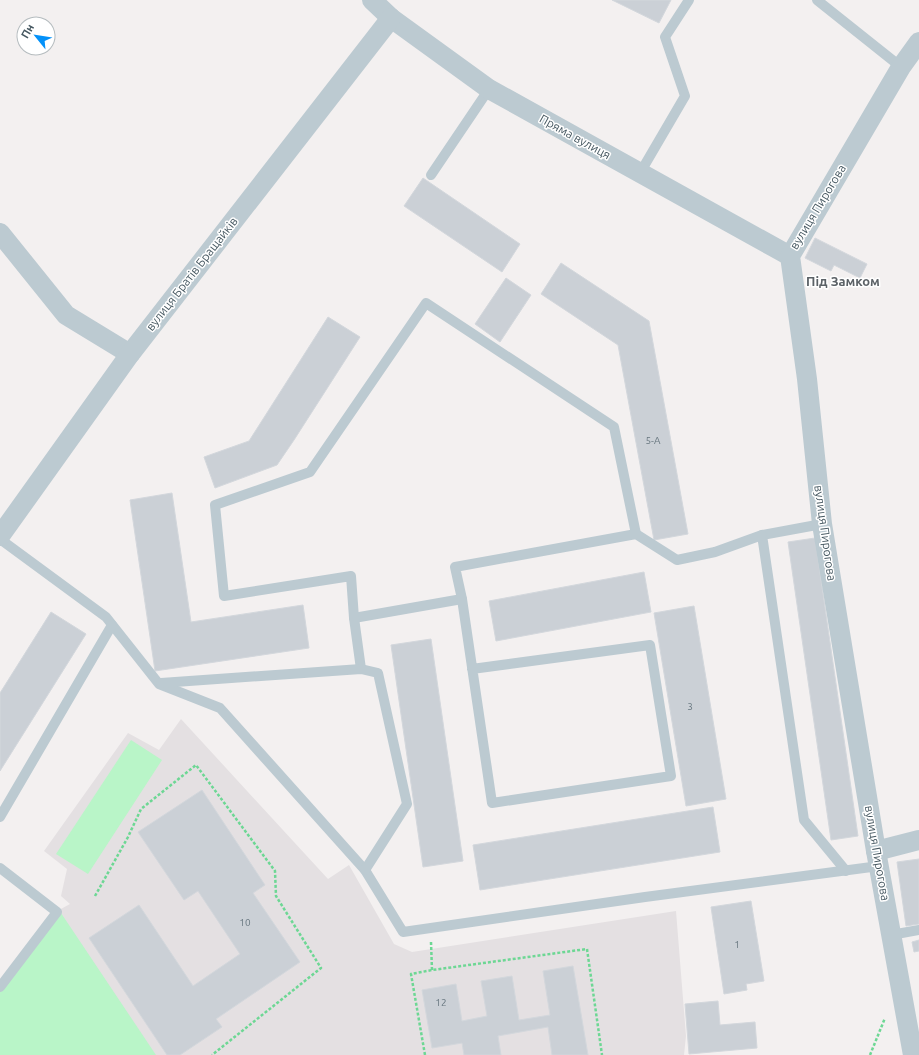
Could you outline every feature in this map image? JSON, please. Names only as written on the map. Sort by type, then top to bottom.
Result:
[{"type":"street","name":"Пряма вулиця","points":[[372,0],[392,18],[489,89],[790,256]]},
{"type":"street","name":"вулиця Братів Бращайків","points":[[0,536],[130,354],[392,18]]},
{"type":"street","name":"вулиця Пирогова","points":[[913,1055],[877,858],[822,524],[807,379],[790,256],[901,67],[919,42]]},
{"type":"street","points":[[0,232],[66,315],[130,354]]},
{"type":"street","points":[[877,858],[919,840]]},
{"type":"lane","points":[[640,173],[685,96],[665,37],[688,0]]},
{"type":"lane","points":[[817,0],[901,67]]},
{"type":"lane","points":[[431,175],[489,89]]},
{"type":"lane","points":[[361,669],[354,618],[351,576],[224,596],[215,505],[310,472],[426,303],[614,427],[636,534]]},
{"type":"lane","points":[[472,669],[650,645],[671,776],[492,803],[472,669],[462,599],[455,567],[636,534],[677,560],[715,552],[762,534],[822,524]]},
{"type":"lane","points":[[762,534],[804,820],[846,871]]},
{"type":"lane","points":[[0,539],[106,617],[160,684],[220,708],[365,870],[403,932],[645,897],[846,871],[877,858]]},
{"type":"lane","points":[[354,618],[462,599]]},
{"type":"lane","points":[[0,816],[112,625]]},
{"type":"lane","points":[[160,684],[361,669],[378,673],[407,804],[365,870]]},
{"type":"lane","points":[[0,868],[57,912],[0,988]]},
{"type":"lane","points":[[891,935],[919,930]]},
{"type":"path","points":[[94,896],[128,837],[141,809],[196,765],[275,871],[276,896],[321,968],[212,1055]]},
{"type":"path","points":[[430,928],[432,970]]},
{"type":"path","points":[[425,1055],[411,974],[588,949],[602,1055]]},
{"type":"path","points":[[870,1055],[887,1012]]},
{"type":"shaded area","points":[[181,719],[328,879],[349,865],[394,944],[412,952],[676,911],[686,1036],[684,1055],[0,1055],[0,992],[59,910],[70,904],[61,896],[67,869],[44,851],[128,733],[159,750]]},
{"type":"green space","points":[[131,740],[162,760],[88,874],[56,854]]},
{"type":"green space","points":[[59,910],[156,1055],[0,1055],[0,992]]},
{"type":"building","points":[[612,0],[671,0],[659,23]]},
{"type":"building","points":[[423,178],[520,244],[502,272],[404,206]]},
{"type":"building","points":[[815,238],[867,264],[860,278],[834,265],[831,271],[805,258]]},
{"type":"building","points":[[561,263],[649,321],[688,534],[654,540],[618,345],[541,294]]},
{"type":"building","points":[[506,278],[531,295],[500,342],[475,324]]},
{"type":"building","points":[[328,317],[360,337],[294,440],[277,465],[215,488],[204,457],[249,441]]},
{"type":"building","points":[[172,493],[191,622],[303,605],[309,648],[155,671],[130,500]]},
{"type":"building","points":[[815,538],[858,836],[831,840],[788,542]]},
{"type":"building","points":[[644,572],[651,612],[496,641],[489,601]]},
{"type":"building","points":[[694,606],[726,799],[686,806],[654,613]]},
{"type":"building","points":[[51,612],[86,634],[0,771],[0,693]]},
{"type":"building","points":[[431,639],[463,861],[423,867],[391,645]]},
{"type":"building","points":[[202,790],[265,885],[253,893],[300,962],[216,1019],[222,1027],[180,1055],[167,1055],[89,938],[139,905],[193,986],[240,954],[198,891],[184,900],[138,832]]},
{"type":"building","points":[[713,807],[720,852],[480,890],[473,845]]},
{"type":"building","points":[[919,859],[919,924],[906,926],[897,862]]},
{"type":"building","points":[[751,901],[764,981],[746,984],[747,990],[724,994],[711,907]]},
{"type":"building","points":[[919,940],[919,951],[914,952],[912,942]]},
{"type":"building","points":[[573,966],[588,1055],[552,1055],[548,1027],[498,1036],[501,1055],[464,1055],[462,1043],[432,1048],[422,990],[456,984],[462,1021],[487,1016],[481,981],[512,976],[519,1020],[550,1015],[543,971]]},
{"type":"building","points":[[718,1001],[720,1025],[755,1022],[757,1048],[689,1054],[685,1004]]},
{"type":"district","name":"Під Замком","points":[[843,281]]}]
